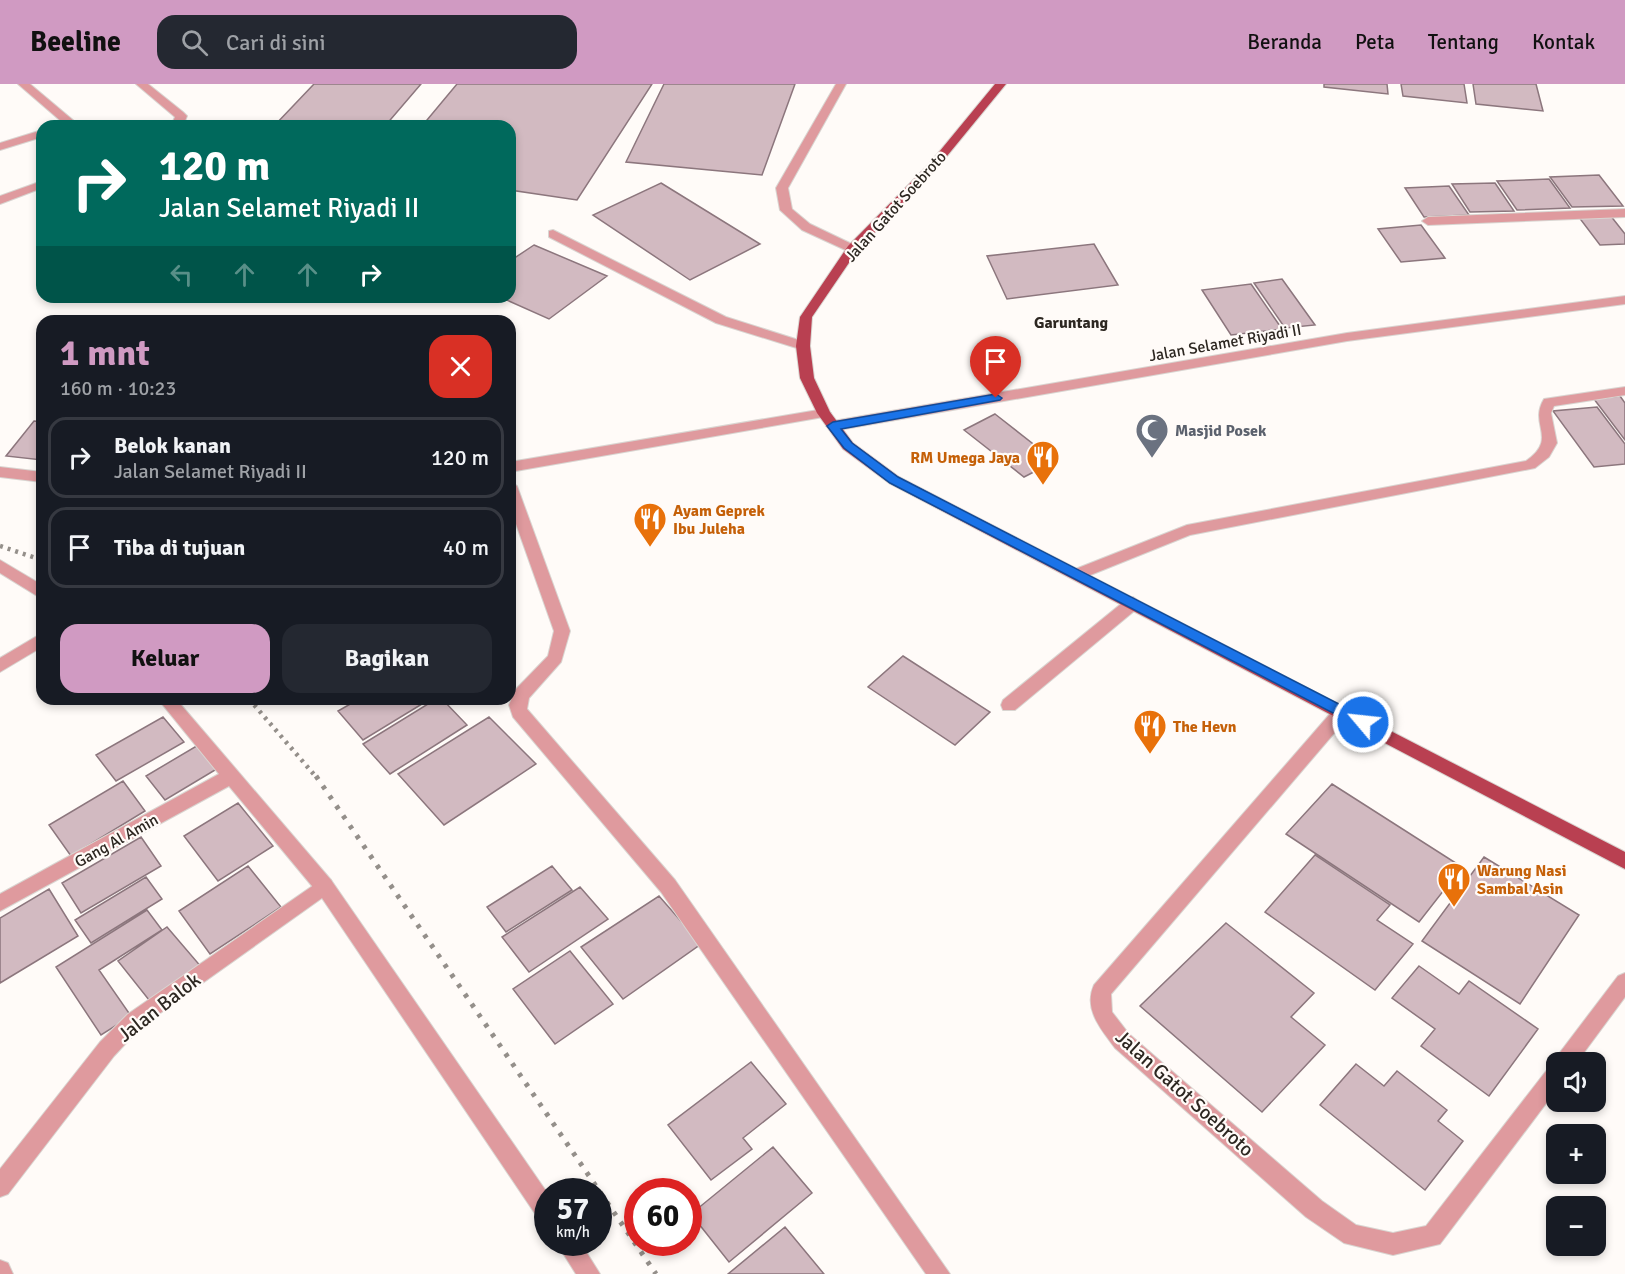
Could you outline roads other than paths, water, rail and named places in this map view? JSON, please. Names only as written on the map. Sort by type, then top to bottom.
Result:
[{"type":"main road","name":"Jalan Gatot Soebroto","points":[[1001,84],[934,165],[852,249],[806,317],[803,346],[807,378],[824,413],[848,446],[894,480],[1625,861]]},
{"type":"street","points":[[23,84],[66,120]]},
{"type":"street","points":[[141,84],[179,114],[181,116],[179,120]]},
{"type":"street","points":[[841,84],[782,188],[786,210],[806,227],[852,249]]},
{"type":"street","points":[[0,147],[36,135]]},
{"type":"street","points":[[0,200],[36,186]]},
{"type":"street","points":[[1428,221],[1625,213]]},
{"type":"street","points":[[553,234],[721,320],[803,346]]},
{"type":"street","name":"Jalan Selamet Riyadi II","points":[[833,426],[1347,337],[1625,300]]},
{"type":"street","points":[[1078,574],[1186,530],[1530,465],[1544,456],[1551,448],[1550,428],[1544,413],[1549,402],[1625,390]]},
{"type":"street","points":[[516,466],[824,413]]},
{"type":"street","points":[[0,471],[36,476]]},
{"type":"street","points":[[516,503],[562,631],[555,658],[522,694],[517,705],[519,712],[668,886],[939,1274]]},
{"type":"street","points":[[0,566],[36,588]]},
{"type":"street","points":[[1009,705],[1133,603]]},
{"type":"street","points":[[0,666],[36,643]]},
{"type":"street","points":[[171,705],[324,886],[534,1193]]},
{"type":"street","name":"Jalan Gatot Soebroto","points":[[1342,712],[1101,992],[1102,1015],[1122,1041],[1314,1209],[1352,1235],[1393,1244],[1432,1236],[1546,1087]]},
{"type":"street","name":"Gang Al Amin","points":[[0,903],[232,776]]},
{"type":"street","name":"Jalan Balok","points":[[0,1186],[107,1049],[135,1020],[324,886]]},
{"type":"street","points":[[1572,1052],[1625,982]]},
{"type":"street","points":[[577,1256],[589,1274]]},
{"type":"railway","points":[[0,546],[36,558]]},
{"type":"railway","points":[[254,705],[317,778]]},
{"type":"railway","points":[[316,776],[656,1274]]},
{"type":"place","name":"Masjid Posek","points":[[1152,459]]},
{"type":"place","name":"RM Umega Jaya","points":[[1043,486]]},
{"type":"place","name":"Ayam Geprek Ibu Juleha","points":[[650,548]]},
{"type":"place","name":"The Hevn","points":[[1150,755]]},
{"type":"place","name":"Warung Nasi Sambal Asin","points":[[1454,908]]},
{"type":"district","name":"Garuntang","points":[[1071,322]]}]
